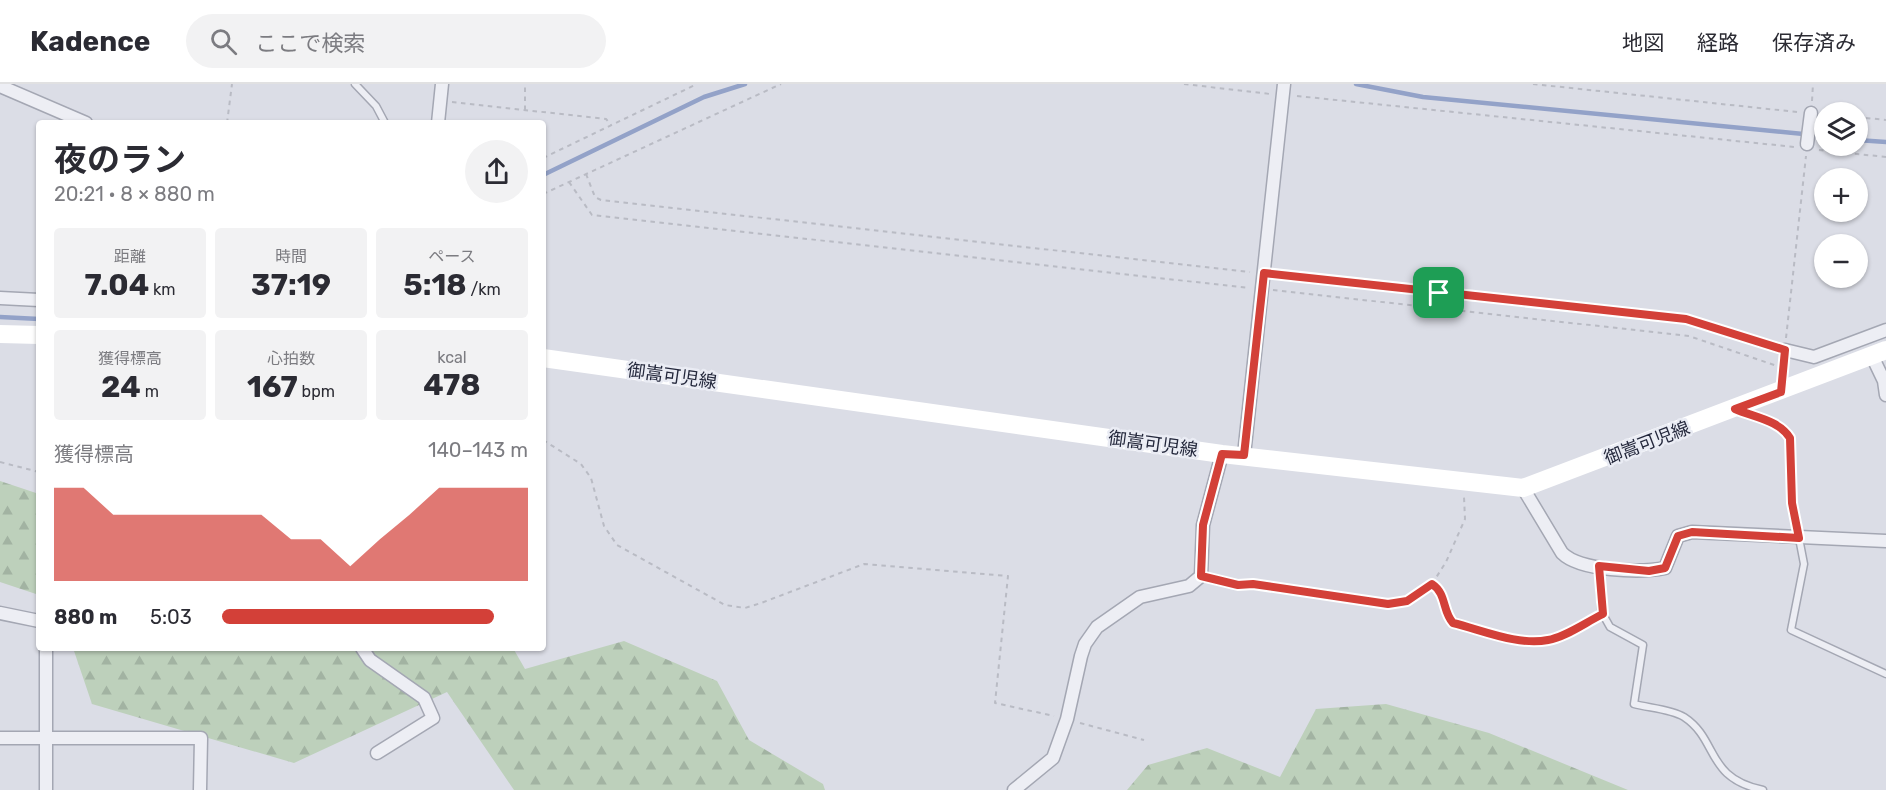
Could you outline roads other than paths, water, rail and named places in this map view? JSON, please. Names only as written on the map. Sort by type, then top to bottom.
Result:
[{"type":"main road","points":[[0,334],[36,335]]},
{"type":"main road","name":"御嵩可児線","points":[[546,358],[1222,454],[1523,488],[1879,353]]},
{"type":"street","points":[[438,120],[442,84]]},
{"type":"street","points":[[0,86],[79,120]]},
{"type":"street","points":[[1244,455],[1283,89]]},
{"type":"street","points":[[1807,146],[1810,119]]},
{"type":"street","points":[[0,298],[36,300]]},
{"type":"street","points":[[1785,350],[1814,357],[1886,330]]},
{"type":"street","points":[[1879,353],[1886,395]]},
{"type":"street","points":[[1014,790],[1053,758],[1067,719],[1085,644],[1097,627],[1140,597],[1190,586],[1201,576],[1203,525],[1222,454]]},
{"type":"street","points":[[1523,488],[1563,553],[1571,561],[1599,566],[1649,571],[1665,568],[1678,536],[1692,532],[1886,541]]},
{"type":"street","points":[[0,613],[36,620]]},
{"type":"street","points":[[46,651],[46,790]]},
{"type":"street","points":[[364,651],[370,660],[424,698],[433,718],[376,753]]},
{"type":"street","points":[[0,738],[201,738],[200,790]]},
{"type":"lane","points":[[355,84],[376,106],[383,120]]},
{"type":"lane","points":[[1799,538],[1804,564],[1791,630],[1886,674]]},
{"type":"lane","points":[[1599,566],[1603,614],[1610,627],[1643,645],[1634,704],[1681,715],[1693,724],[1728,775],[1742,785],[1763,790]]},
{"type":"waterway","points":[[546,174],[704,97],[745,84]]},
{"type":"waterway","points":[[1356,84],[1423,97],[1814,135]]},
{"type":"waterway","points":[[1868,141],[1886,142]]},
{"type":"waterway","points":[[0,317],[36,319]]}]
